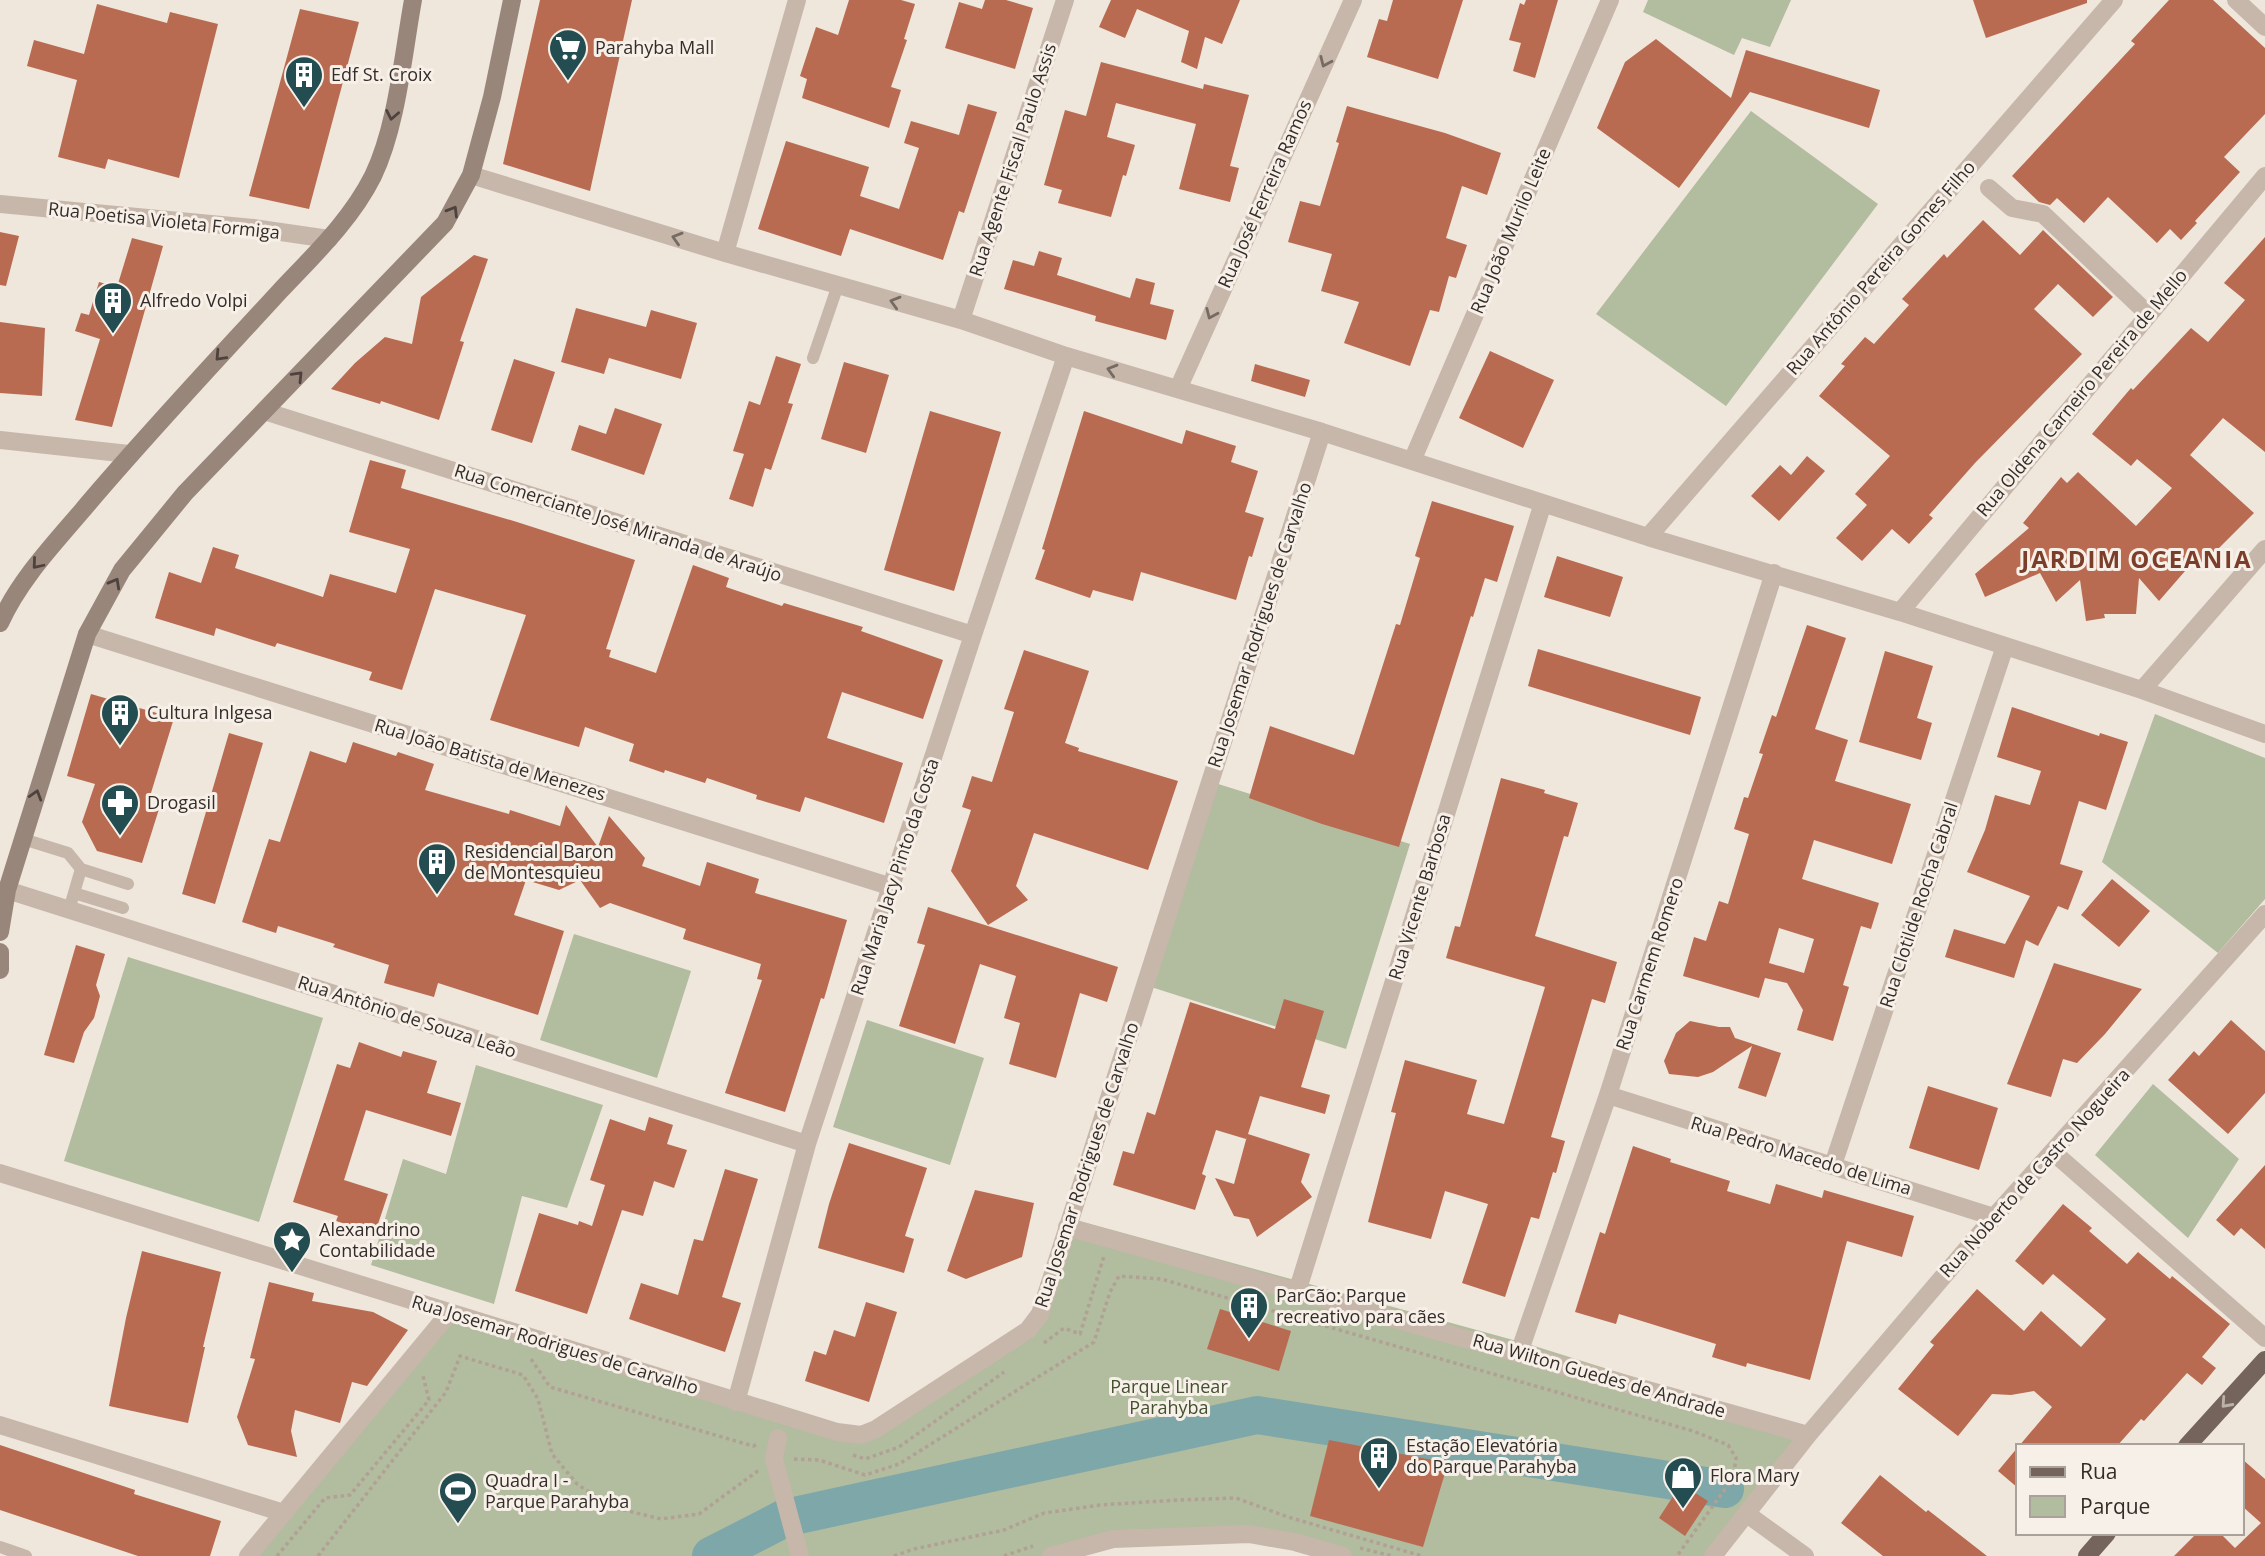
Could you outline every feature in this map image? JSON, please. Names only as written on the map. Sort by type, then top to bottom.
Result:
[{"type":"main road","points":[[0,623],[30,572],[129,454],[329,239],[360,200],[374,173],[389,131],[413,0]]},
{"type":"main road","points":[[0,932],[7,890],[87,634],[122,570],[185,493],[445,223],[471,176],[492,97],[512,0]]},
{"type":"main road","points":[[0,952],[0,970]]},
{"type":"main road","points":[[2189,1444],[2265,1360]]},
{"type":"main road","points":[[2087,1556],[2105,1535]]},
{"type":"street","points":[[725,253],[797,0]]},
{"type":"street","name":"Rua Agente Fiscal Paulo Assis","points":[[961,320],[1065,0]]},
{"type":"street","name":"Rua José Ferreira Ramos","points":[[1178,389],[1353,0]]},
{"type":"street","name":"Rua João Murilo Leite","points":[[1412,461],[1611,0]]},
{"type":"street","name":"Rua Antônio Pereira Gomes Filho","points":[[1648,537],[2115,0]]},
{"type":"street","points":[[2236,0],[2265,27]]},
{"type":"street","points":[[471,176],[725,253],[961,320],[1066,356],[1322,432],[1648,537],[1900,612],[2142,690],[2265,734]]},
{"type":"street","name":"Rua Oldena Carneiro Pereira de Mello","points":[[1900,612],[2265,176]]},
{"type":"street","points":[[1989,188],[2012,208],[2043,214],[2148,314]]},
{"type":"street","name":"Rua Poetisa Violeta Formiga","points":[[0,204],[253,228],[329,239]]},
{"type":"street","name":"Rua Maria Jacy Pinto da Costa","points":[[736,1402],[807,1144],[972,635],[1066,356]]},
{"type":"street","name":"Rua Comerciante José Miranda de Araújo","points":[[264,411],[972,635]]},
{"type":"street","name":"Rua Josemar Rodrigues de Carvalho","points":[[0,1173],[736,1402],[837,1432],[867,1434],[1028,1329],[1040,1314],[1322,432]]},
{"type":"street","points":[[0,440],[129,454]]},
{"type":"street","name":"Rua Vicente Barbosa","points":[[1297,1292],[1543,503]]},
{"type":"street","points":[[2142,690],[2265,549]]},
{"type":"street","name":"Rua Carmem Romero","points":[[1519,1353],[1608,1095],[1774,573]]},
{"type":"street","name":"Rua João Batista de Menezes","points":[[87,634],[892,887]]},
{"type":"street","name":"Rua Clotilde Rocha Cabral","points":[[1833,1165],[2005,646]]},
{"type":"street","name":"Rua Antônio de Souza Leão","points":[[7,890],[72,901],[807,1144]]},
{"type":"street","name":"Rua Noberto de Castro Nogueira","points":[[1713,1556],[1808,1435],[1994,1217],[2265,914]]},
{"type":"street","name":"Rua Pedro Macedo de Lima","points":[[1608,1095],[1994,1217]]},
{"type":"street","points":[[2053,1152],[2265,1338]]},
{"type":"street","name":"Rua Wilton Guedes de Andrade","points":[[1067,1227],[1808,1435]]},
{"type":"street","points":[[248,1556],[450,1312]]},
{"type":"street","points":[[0,1425],[284,1513]]},
{"type":"street","points":[[778,1438],[774,1459],[799,1553]]},
{"type":"street","points":[[1747,1514],[1805,1556]]},
{"type":"street","points":[[1051,1556],[1112,1539],[1249,1534],[1295,1542],[1343,1556]]},
{"type":"lane","points":[[813,358],[838,285]]},
{"type":"lane","points":[[23,839],[68,853],[81,869],[128,884]]},
{"type":"lane","points":[[81,869],[72,901],[123,908]]},
{"type":"lane","points":[[0,1547],[26,1556]]},
{"type":"path","points":[[1042,1344],[1064,1328],[1080,1334],[1107,1249]]},
{"type":"path","points":[[318,1556],[446,1392],[460,1356],[523,1375],[538,1399],[552,1454],[577,1484],[612,1507],[661,1519],[699,1514],[774,1459],[819,1460],[865,1475],[899,1464],[1094,1342],[1110,1292],[1119,1276],[1161,1279],[1693,1431],[1728,1445],[1735,1458],[1732,1478],[1676,1556]]},
{"type":"path","points":[[530,1356],[550,1387],[753,1446],[778,1438]]},
{"type":"path","points":[[853,1455],[865,1459],[899,1447],[1009,1368]]},
{"type":"path","points":[[277,1556],[325,1498],[350,1495],[429,1400],[423,1375]]},
{"type":"green space","points":[[1648,0],[1791,0],[1770,47],[1742,38],[1734,55],[1643,12]]},
{"type":"green space","points":[[1751,111],[1878,204],[1726,406],[1596,314]]},
{"type":"green space","points":[[2155,714],[2265,758],[2265,899],[2218,953],[2102,862]]},
{"type":"green space","points":[[1215,783],[1410,844],[1346,1049],[1151,987]]},
{"type":"green space","points":[[574,934],[691,971],[657,1078],[540,1040]]},
{"type":"green space","points":[[128,957],[323,1018],[259,1222],[64,1161]]},
{"type":"green space","points":[[867,1020],[984,1058],[950,1165],[833,1127]]},
{"type":"green space","points":[[476,1065],[603,1105],[567,1208],[522,1196],[494,1304],[371,1265],[403,1159],[446,1174]]},
{"type":"green space","points":[[2153,1084],[2239,1159],[2188,1238],[2095,1155]]},
{"type":"green space","name":"Parque Linear Parahyba","points":[[1076,1220],[1528,1344],[1811,1433],[1716,1556],[1315,1556],[1262,1541],[1103,1545],[1064,1556],[253,1556],[455,1311],[869,1441],[1043,1324]]},
{"type":"building","name":"Parahyba Mall","points":[[540,0],[632,0],[590,191],[503,164]]},
{"type":"building","points":[[849,0],[901,0],[915,4],[904,39],[907,40],[891,87],[901,90],[889,128],[802,98],[807,79],[800,76],[816,27],[838,35]]},
{"type":"building","points":[[985,0],[1006,0],[1033,8],[1015,69],[945,48],[959,2],[982,9]]},
{"type":"building","points":[[1111,0],[1240,0],[1222,44],[1205,37],[1197,69],[1181,62],[1189,31],[1137,9],[1125,38],[1099,27]]},
{"type":"building","points":[[1393,0],[1463,0],[1438,79],[1367,57],[1379,19],[1387,21]]},
{"type":"building","points":[[1526,0],[1558,0],[1535,78],[1513,71],[1521,43],[1509,40],[1520,3],[1524,5]]},
{"type":"building","points":[[1973,0],[2087,0],[2087,3],[1986,38]]},
{"type":"building","points":[[2169,0],[2213,0],[2265,48],[2265,114],[2224,157],[2240,172],[2181,240],[2170,229],[2157,243],[2108,197],[2084,223],[2057,198],[2050,205],[2039,202],[2012,176],[2135,44],[2131,41]]},
{"type":"building","points":[[97,4],[167,23],[170,12],[218,24],[179,178],[108,159],[105,169],[58,157],[77,80],[27,66],[34,40],[84,54]]},
{"type":"building","name":"Edf St. Croix","points":[[300,9],[359,22],[309,209],[249,196]]},
{"type":"building","points":[[1656,39],[1731,98],[1746,50],[1880,90],[1869,128],[1750,92],[1679,188],[1597,128],[1625,62]]},
{"type":"building","points":[[1101,62],[1203,89],[1204,84],[1249,95],[1230,166],[1239,168],[1230,202],[1179,189],[1196,124],[1116,103],[1107,137],[1135,145],[1111,217],[1058,203],[1062,190],[1044,185],[1065,110],[1086,116]]},
{"type":"building","points":[[968,104],[997,112],[964,213],[959,211],[943,260],[850,229],[841,256],[758,229],[786,141],[869,167],[860,196],[899,209],[919,148],[904,143],[911,121],[959,135]]},
{"type":"building","points":[[1347,106],[1445,133],[1501,153],[1487,195],[1462,186],[1446,238],[1467,245],[1456,278],[1449,276],[1439,312],[1430,310],[1410,366],[1344,343],[1359,302],[1321,291],[1332,254],[1288,242],[1300,201],[1320,206]]},
{"type":"building","points":[[1983,220],[2020,255],[2043,230],[2113,297],[2093,317],[2058,284],[2034,309],[2082,354],[1975,463],[1929,515],[1933,518],[1909,544],[1892,529],[1862,561],[1836,538],[1867,505],[1855,494],[1890,456],[1819,396],[1845,366],[1841,364],[1865,337],[1874,344],[1909,305],[1902,299],[1944,254],[1947,258]]},
{"type":"building","points":[[0,232],[19,236],[6,286],[0,285]]},
{"type":"building","points":[[2265,237],[2265,452],[2223,418],[2190,455],[2254,513],[2198,569],[2192,563],[2159,601],[2139,578],[2136,614],[2104,614],[2105,618],[2086,621],[2080,580],[2056,602],[2040,573],[1985,597],[1975,574],[2029,528],[2023,523],[2061,477],[2067,483],[2078,472],[2136,526],[2172,488],[2137,459],[2131,466],[2092,434],[2131,388],[2133,390],[2191,328],[2208,342],[2245,300],[2224,283]]},
{"type":"building","name":"Alfredo Volpi","points":[[132,238],[163,246],[112,427],[75,420],[100,339],[75,331],[81,313],[89,315],[99,282],[117,287]]},
{"type":"building","points":[[1039,251],[1062,258],[1057,275],[1130,298],[1136,278],[1155,283],[1150,304],[1174,310],[1166,340],[1095,321],[1096,316],[1004,289],[1013,260],[1034,266]]},
{"type":"building","points":[[474,255],[488,259],[460,341],[464,342],[439,420],[381,401],[380,404],[331,389],[385,337],[412,344],[421,297]]},
{"type":"building","points":[[576,308],[646,327],[651,310],[697,323],[681,379],[609,358],[604,374],[561,362]]},
{"type":"building","points":[[0,322],[45,328],[42,396],[0,393]]},
{"type":"building","points":[[1490,351],[1554,380],[1523,448],[1459,418]]},
{"type":"building","points":[[776,356],[801,364],[788,403],[793,404],[771,470],[765,468],[753,507],[729,499],[744,454],[733,451],[749,401],[760,405]]},
{"type":"building","points":[[514,359],[555,372],[532,443],[491,430]]},
{"type":"building","points":[[844,362],[889,375],[866,453],[821,439]]},
{"type":"building","points":[[1255,364],[1310,380],[1305,397],[1251,381]]},
{"type":"building","points":[[615,408],[662,424],[644,475],[571,450],[579,425],[606,434]]},
{"type":"building","points":[[930,411],[1001,432],[954,591],[884,570]]},
{"type":"building","points":[[1084,411],[1182,444],[1186,430],[1236,446],[1231,462],[1258,471],[1245,512],[1264,518],[1236,600],[1141,572],[1133,601],[1093,590],[1090,598],[1035,579]]},
{"type":"building","points":[[1807,456],[1825,471],[1779,521],[1751,496],[1780,465],[1791,475]]},
{"type":"building","points":[[370,460],[406,470],[401,488],[635,560],[606,649],[611,650],[609,657],[656,673],[693,565],[729,578],[726,587],[782,606],[784,603],[863,627],[861,631],[943,660],[923,719],[842,692],[827,738],[903,763],[884,823],[805,797],[800,812],[756,799],[757,795],[707,778],[705,783],[665,770],[664,773],[629,761],[634,744],[585,727],[579,747],[490,720],[526,615],[435,589],[402,690],[369,680],[372,672],[277,643],[275,647],[216,628],[214,636],[155,618],[169,572],[201,583],[213,547],[239,555],[235,568],[323,597],[330,574],[396,593],[410,549],[349,532]]},
{"type":"building","points":[[1432,501],[1514,526],[1497,582],[1485,578],[1473,617],[1471,616],[1399,847],[1249,798],[1270,726],[1354,755],[1396,624],[1400,625],[1420,558],[1415,556]]},
{"type":"building","points":[[1557,556],[1623,577],[1610,617],[1544,597]]},
{"type":"building","points":[[1807,625],[1846,638],[1815,729],[1848,740],[1835,781],[1911,804],[1892,864],[1814,840],[1802,879],[1879,903],[1871,929],[1861,926],[1843,985],[1849,987],[1833,1041],[1797,1030],[1803,1010],[1787,983],[1765,978],[1759,998],[1683,976],[1694,937],[1706,941],[1719,901],[1728,904],[1749,834],[1734,829],[1744,797],[1748,798],[1763,754],[1759,753],[1772,715],[1776,717]],"holes":[[[1779,928],[1814,939],[1804,973],[1769,963]]]},
{"type":"building","points":[[1538,649],[1701,697],[1690,735],[1528,686]]},
{"type":"building","points":[[1024,650],[1089,671],[1065,743],[1079,748],[1078,751],[1178,781],[1148,870],[1034,833],[1016,886],[1028,900],[988,925],[951,871],[971,810],[962,807],[972,776],[992,782],[1014,712],[1004,709]]},
{"type":"building","points":[[1885,651],[1933,666],[1917,718],[1932,723],[1921,760],[1859,742]]},
{"type":"building","name":"Cultura Inlgesa","points":[[91,694],[174,718],[147,806],[159,809],[142,863],[97,851],[82,822],[95,784],[67,776]]},
{"type":"building","points":[[2012,707],[2099,736],[2100,733],[2128,742],[2106,810],[2079,801],[2060,864],[2083,871],[2068,910],[2058,906],[2038,946],[2026,940],[2014,978],[1945,957],[1954,929],[2005,944],[2030,896],[1967,872],[1985,830],[1995,795],[2030,805],[2041,771],[1997,757]]},
{"type":"building","points":[[229,733],[263,743],[215,904],[182,894]]},
{"type":"building","points":[[353,742],[396,756],[398,752],[434,764],[425,790],[509,814],[510,810],[560,826],[566,805],[598,847],[609,816],[645,858],[642,866],[700,886],[707,862],[759,879],[755,893],[847,920],[824,999],[821,998],[785,1112],[725,1093],[762,980],[757,979],[761,964],[683,939],[686,929],[610,903],[600,908],[580,880],[559,890],[526,880],[514,915],[564,931],[538,1015],[438,983],[434,997],[384,983],[389,965],[278,926],[276,933],[242,922],[269,839],[280,842],[310,751],[346,763]]},
{"type":"building","points":[[1501,778],[1545,790],[1544,793],[1578,803],[1568,837],[1564,836],[1535,936],[1617,962],[1605,1003],[1592,999],[1551,1137],[1565,1141],[1556,1173],[1553,1172],[1539,1219],[1531,1217],[1505,1297],[1462,1283],[1488,1204],[1445,1191],[1431,1239],[1368,1222],[1396,1113],[1391,1112],[1405,1060],[1477,1080],[1467,1114],[1504,1124],[1545,987],[1446,958],[1455,926],[1460,927]]},
{"type":"building","points":[[2112,879],[2150,911],[2119,947],[2081,915]]},
{"type":"building","points":[[928,907],[1118,967],[1107,1002],[1080,993],[1056,1078],[1009,1064],[1020,1023],[1004,1018],[1016,976],[980,964],[955,1044],[899,1026],[925,945],[917,943]]},
{"type":"building","points":[[76,945],[105,954],[96,985],[100,996],[94,1018],[84,1032],[74,1063],[44,1055]]},
{"type":"building","points":[[2054,963],[2142,989],[2077,1063],[2063,1059],[2051,1097],[2007,1084]]},
{"type":"building","points":[[1284,999],[1324,1011],[1301,1087],[1330,1095],[1325,1114],[1260,1096],[1248,1134],[1310,1154],[1301,1182],[1312,1197],[1257,1237],[1249,1219],[1234,1216],[1215,1178],[1234,1184],[1247,1136],[1246,1139],[1216,1130],[1202,1174],[1206,1176],[1195,1210],[1113,1185],[1123,1151],[1134,1154],[1147,1112],[1155,1115],[1190,1002],[1275,1029]]},
{"type":"building","points":[[2231,1020],[2265,1051],[2265,1093],[2228,1134],[2168,1080],[2194,1051],[2199,1056]]},
{"type":"building","points":[[1690,1021],[1730,1027],[1735,1038],[1781,1053],[1766,1097],[1738,1088],[1752,1046],[1713,1072],[1698,1077],[1669,1074],[1664,1061],[1676,1033]]},
{"type":"building","points":[[359,1042],[401,1057],[403,1051],[437,1061],[427,1093],[461,1103],[451,1136],[366,1110],[344,1180],[388,1194],[375,1233],[336,1221],[338,1216],[293,1202],[337,1064],[350,1068]]},
{"type":"building","points":[[1928,1086],[1998,1108],[1979,1170],[1909,1148]]},
{"type":"building","points":[[649,1117],[673,1125],[667,1144],[687,1150],[674,1188],[654,1181],[643,1216],[622,1210],[587,1314],[515,1291],[539,1213],[578,1225],[579,1221],[592,1226],[605,1185],[590,1180],[610,1119],[645,1131]]},
{"type":"building","points":[[849,1143],[927,1168],[905,1236],[914,1239],[904,1273],[818,1248]]},
{"type":"building","points":[[1633,1146],[1671,1159],[1670,1162],[1730,1181],[1727,1191],[1770,1204],[1776,1184],[1822,1198],[1824,1190],[1914,1216],[1902,1257],[1847,1241],[1810,1380],[1747,1363],[1746,1367],[1712,1357],[1716,1344],[1619,1314],[1616,1324],[1575,1312],[1600,1232],[1605,1234]]},
{"type":"building","points":[[2265,1165],[2265,1249],[2241,1228],[2234,1236],[2216,1220]]},
{"type":"building","points":[[725,1169],[758,1179],[722,1297],[741,1303],[725,1352],[629,1319],[641,1283],[678,1295],[694,1239],[703,1241]]},
{"type":"building","points":[[975,1190],[1034,1203],[1022,1257],[966,1279],[947,1271]]},
{"type":"building","points":[[2063,1204],[2092,1228],[2089,1231],[2127,1264],[2138,1252],[2230,1324],[2202,1357],[2216,1368],[2202,1385],[2187,1373],[2144,1421],[2141,1419],[2119,1444],[2021,1444],[2052,1407],[2034,1391],[2011,1395],[1992,1394],[1958,1436],[1898,1389],[1934,1345],[1930,1342],[1977,1289],[2024,1331],[2041,1311],[2081,1347],[2106,1319],[2053,1274],[2043,1285],[2015,1261]]},
{"type":"building","points":[[142,1251],[221,1272],[188,1423],[109,1406]]},
{"type":"building","points":[[269,1282],[314,1293],[312,1301],[373,1312],[408,1330],[367,1386],[352,1382],[340,1423],[295,1410],[291,1431],[297,1457],[248,1445],[237,1417],[255,1359],[250,1358]]},
{"type":"building","points":[[866,1302],[897,1312],[869,1402],[805,1381],[814,1351],[826,1355],[834,1330],[855,1337]]},
{"type":"building","name":"ParCão: Parque recreativo para cães","points":[[1220,1309],[1291,1331],[1279,1371],[1207,1349]]},
{"type":"building","name":"Estação Elevatória do Parque Parahyba","points":[[1329,1440],[1448,1463],[1423,1547],[1310,1516]]},
{"type":"building","points":[[0,1445],[135,1490],[134,1494],[221,1521],[210,1556],[138,1556],[0,1510]]},
{"type":"building","points":[[2016,1449],[2016,1486],[1998,1471]]},
{"type":"building","points":[[2244,1461],[2265,1479],[2265,1556],[2174,1556],[2195,1535],[2222,1535],[2235,1548],[2261,1523],[2244,1508]]},
{"type":"building","points":[[1880,1475],[1987,1556],[1883,1556],[1841,1523]]},
{"type":"building","name":"Flora Mary","points":[[1681,1484],[1708,1501],[1685,1536],[1659,1518]]},
{"type":"waterway","points":[[711,1556],[785,1518],[1257,1415],[1725,1489]]},
{"type":"place","name":"Parahyba Mall","points":[[568,82]]},
{"type":"place","name":"Edf St. Croix","points":[[304,109]]},
{"type":"place","name":"Alfredo Volpi","points":[[113,335]]},
{"type":"place","name":"Cultura Inlgesa","points":[[120,747]]},
{"type":"place","name":"Drogasil","points":[[120,837]]},
{"type":"place","name":"Residencial Baron de Montesquieu","points":[[437,896]]},
{"type":"place","name":"Alexandrino Contabilidade","points":[[292,1274]]},
{"type":"place","name":"ParCão: Parque recreativo para cães","points":[[1249,1340]]},
{"type":"place","name":"Estação Elevatória do Parque Parahyba","points":[[1379,1490]]},
{"type":"place","name":"Flora Mary","points":[[1683,1510]]},
{"type":"place","name":"Quadra I - Parque Parahyba","points":[[458,1525]]},
{"type":"district","name":"JARDIM OCEANIA","points":[[2137,560]]}]
